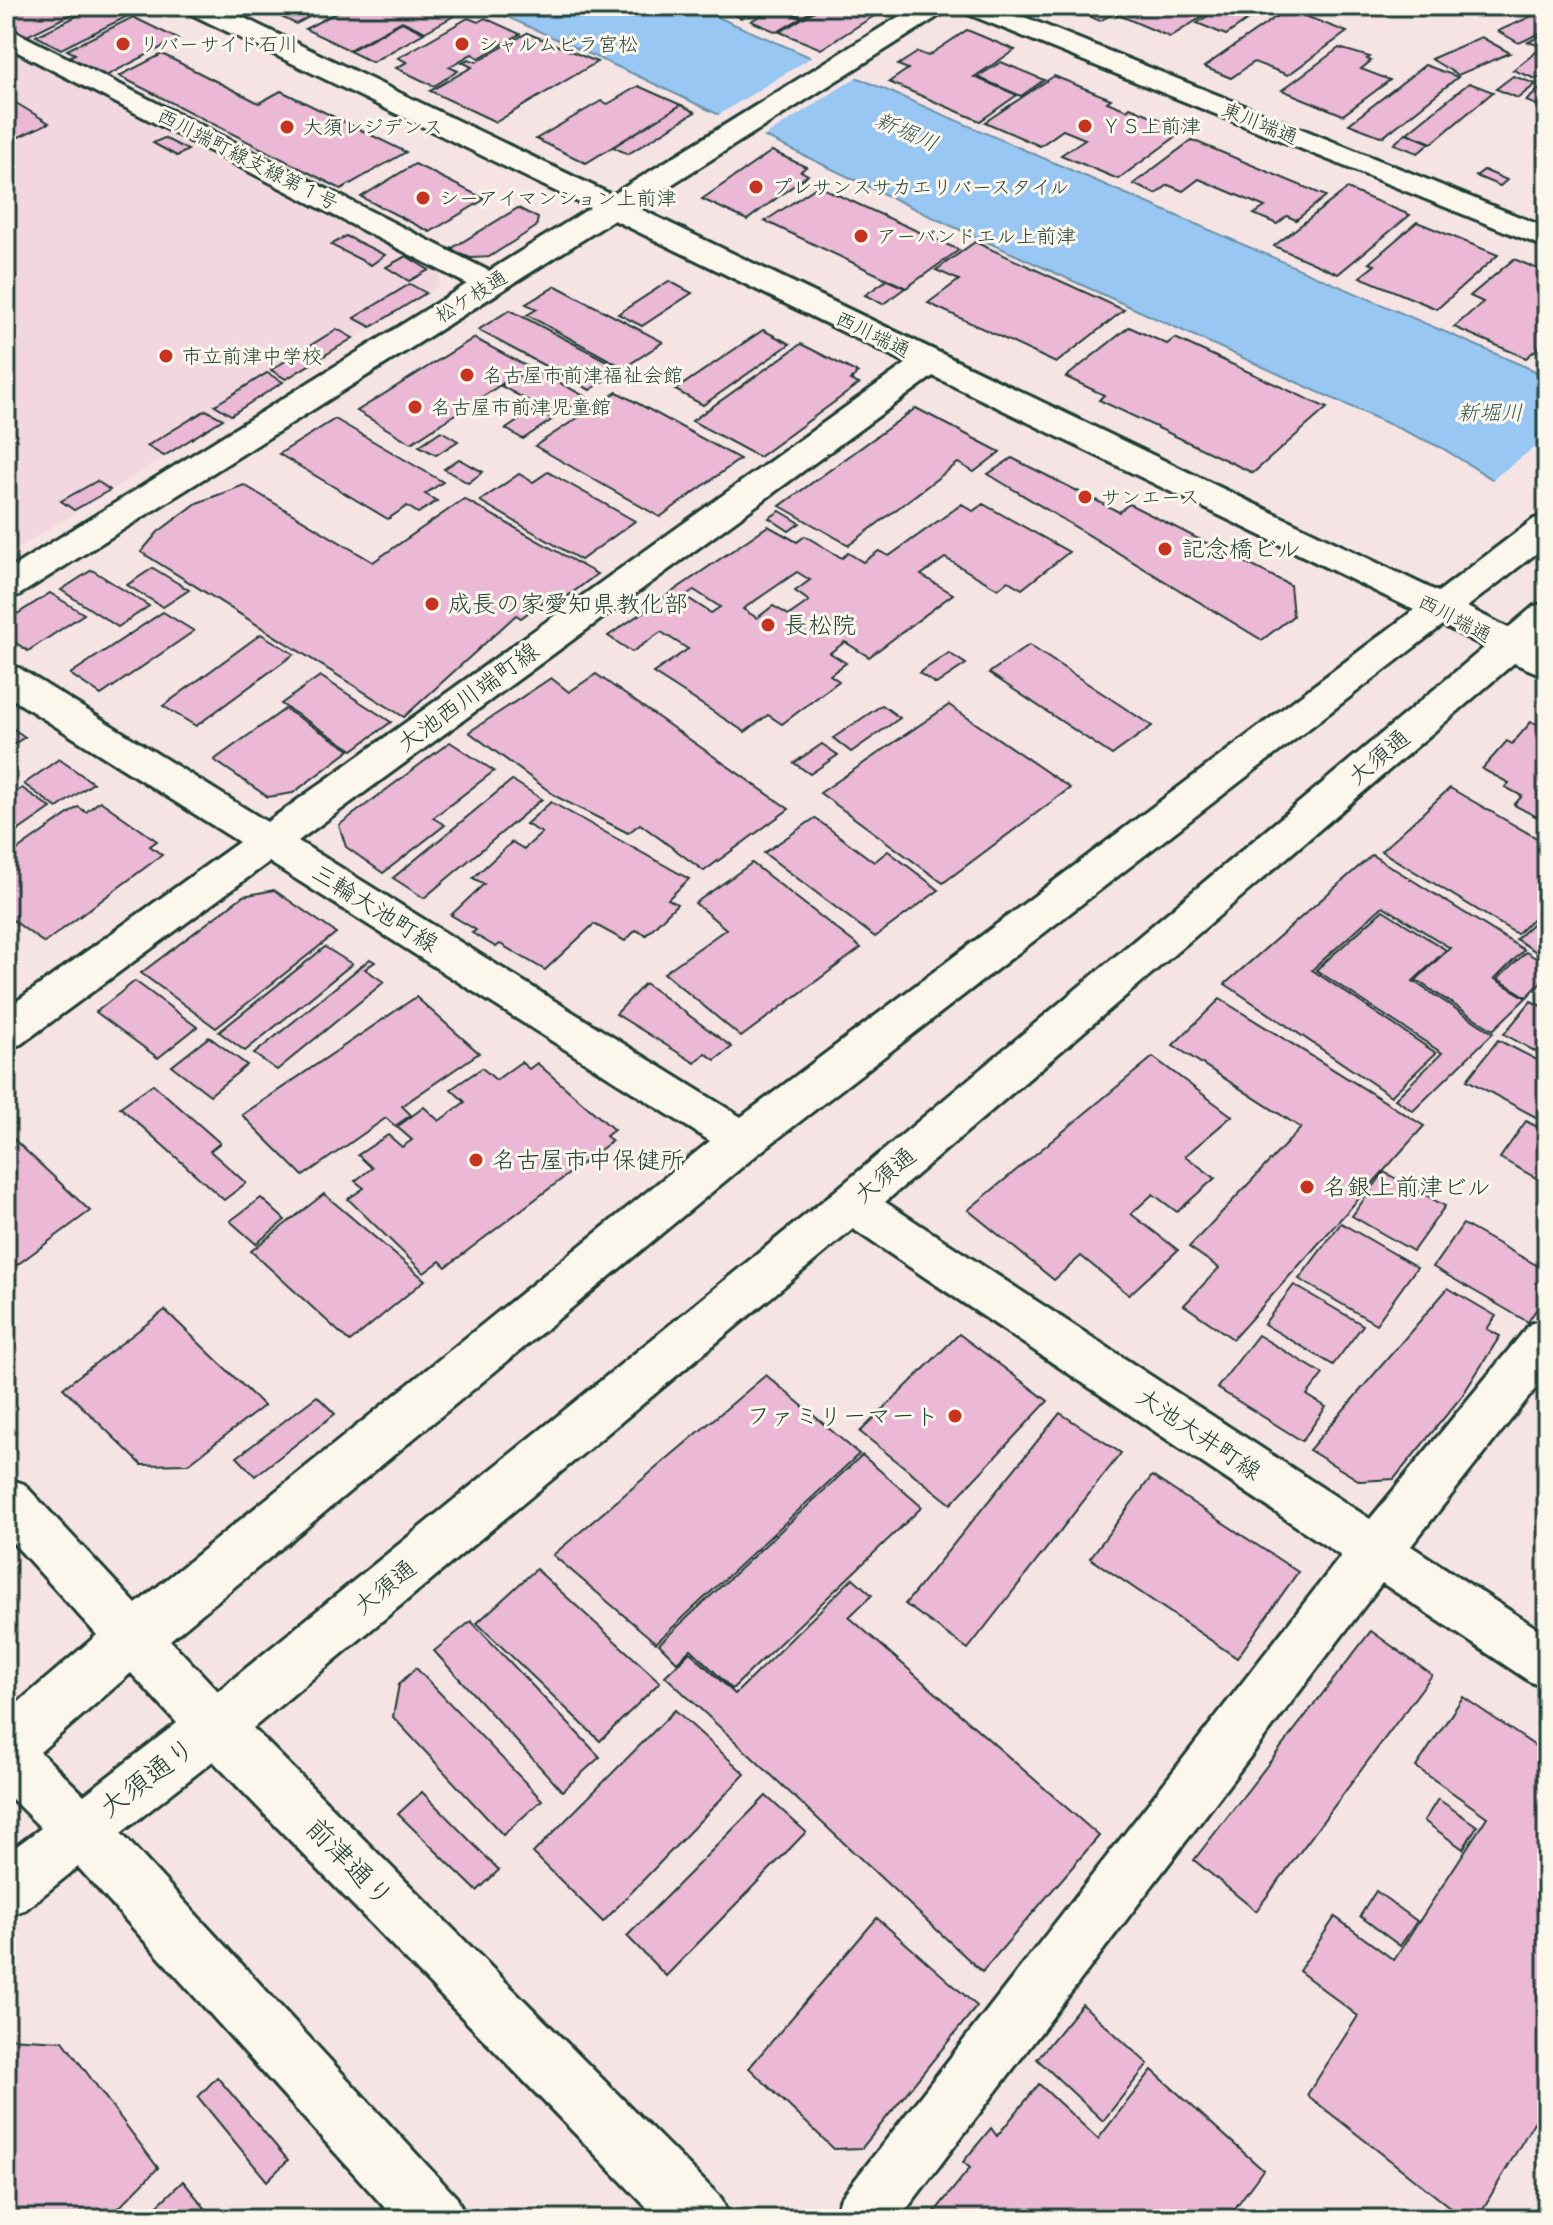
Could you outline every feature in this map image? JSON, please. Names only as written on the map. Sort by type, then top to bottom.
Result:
[{"type":"street","name":"西川端通","points":[[197,6],[1442,609],[1529,656]]},
{"type":"street","name":"松ケ枝通","points":[[6,587],[935,6]]},
{"type":"street","name":"東川端通","points":[[973,6],[1547,239]]},
{"type":"street","name":"西川端町線支線第１号","points":[[6,35],[491,284]]},
{"type":"street","name":"大池西川端町線","points":[[6,1032],[930,362]]},
{"type":"street","points":[[6,1747],[134,1637],[743,1140],[1547,527]]},
{"type":"street","name":"大須通","points":[[215,1726],[851,1204],[1529,656],[1547,615]]},
{"type":"street","name":"三輪大池町線","points":[[6,677],[743,1140]]},
{"type":"street","name":"大池大井町線","points":[[851,1204],[1547,1664]]},
{"type":"street","points":[[862,2219],[1375,1552],[1547,1338]]},
{"type":"street","name":"前津通り","points":[[6,1500],[215,1726],[700,2219]]},
{"type":"street","name":"大須通り","points":[[80,1829],[215,1726]]},
{"type":"street","points":[[6,1755],[80,1829],[436,2219]]},
{"type":"street","points":[[6,1889],[80,1829]]},
{"type":"shaded area","name":"市立前津中学校","points":[[6,46],[439,271],[440,285],[6,556]]},
{"type":"water","name":"新堀川","points":[[483,6],[692,6],[1547,376],[1547,504],[1492,479],[1442,448],[934,218],[638,76]]},
{"type":"pier","points":[[815,55],[860,75],[760,139],[715,117]]},
{"type":"pier","points":[[1547,438],[1547,508],[1489,482]]},
{"type":"building","points":[[29,6],[88,6],[27,36],[6,25],[6,17]]},
{"type":"building","points":[[97,6],[113,6],[130,15],[61,49],[36,36]]},
{"type":"building","points":[[258,6],[330,6],[296,24]]},
{"type":"building","points":[[349,6],[470,7],[425,32],[402,21],[349,50],[305,29]]},
{"type":"building","points":[[714,6],[762,6],[741,18]]},
{"type":"building","points":[[776,6],[820,6],[802,17]]},
{"type":"building","points":[[823,6],[890,6],[821,49],[780,32]]},
{"type":"building","points":[[1066,6],[1219,6],[1170,37],[1114,13],[1100,21]]},
{"type":"building","points":[[1223,6],[1268,6],[1226,35],[1197,23]]},
{"type":"building","points":[[775,7],[801,18],[777,32],[751,21]]},
{"type":"building","points":[[1287,9],[1347,32],[1288,75],[1254,62],[1231,78],[1204,67]]},
{"type":"building","points":[[1543,11],[1547,13],[1547,30],[1519,43],[1498,31]]},
{"type":"building","name":"リバーサイド石川","points":[[133,17],[178,39],[104,77],[67,58],[75,54],[67,50]]},
{"type":"building","name":"シャルムビラ宮松","points":[[468,18],[478,22],[485,18],[520,34],[479,58],[472,54],[449,67],[458,71],[434,86],[396,68],[407,62],[398,58]]},
{"type":"building","points":[[402,22],[424,33],[372,62],[349,51]]},
{"type":"building","points":[[967,30],[1015,50],[974,77],[1017,95],[980,121],[889,82],[908,69],[898,65],[918,52],[928,56]]},
{"type":"building","points":[[527,33],[597,62],[496,122],[430,91],[472,67],[462,62],[469,59],[476,62]]},
{"type":"building","points":[[1547,33],[1547,48],[1528,42]]},
{"type":"building","points":[[1481,37],[1510,53],[1458,75],[1431,59]]},
{"type":"building","points":[[1339,48],[1370,57],[1367,59],[1371,61],[1361,69],[1390,80],[1343,115],[1282,90]]},
{"type":"building","points":[[1540,49],[1547,52],[1547,71],[1536,79],[1513,70]]},
{"type":"building","name":"大須レジデンス","points":[[162,54],[259,103],[281,91],[406,152],[341,189],[119,76]]},
{"type":"building","points":[[1001,62],[1044,80],[1021,96],[977,77]]},
{"type":"building","points":[[1425,65],[1458,77],[1383,137],[1349,124]]},
{"type":"building","name":"ＹＳ上前津","points":[[1054,76],[1111,99],[1107,102],[1127,110],[1130,107],[1185,130],[1118,179],[1061,155],[1085,139],[1063,130],[1040,146],[985,122]]},
{"type":"building","points":[[1513,76],[1536,84],[1518,98],[1496,89]]},
{"type":"building","points":[[1469,83],[1493,92],[1432,143],[1407,133]]},
{"type":"building","points":[[638,86],[681,105],[586,163],[536,139],[601,101],[608,104]]},
{"type":"building","points":[[1541,88],[1547,91],[1547,102],[1542,107],[1526,101]]},
{"type":"building","points":[[16,103],[49,123],[6,143],[6,108]]},
{"type":"building","points":[[681,105],[695,112],[628,154],[613,147]]},
{"type":"building","points":[[1406,133],[1430,143],[1418,153],[1394,144]]},
{"type":"building","points":[[164,138],[188,150],[177,156],[153,143]]},
{"type":"building","points":[[1192,140],[1326,196],[1296,220],[1287,216],[1277,224],[1254,214],[1265,207],[1199,179],[1183,191],[1168,185],[1156,194],[1133,184]]},
{"type":"building","name":"プレサンスサカエリバースタイル","points":[[772,151],[806,167],[801,171],[808,175],[747,220],[702,199]]},
{"type":"building","name":"シーアイマンション上前津","points":[[415,164],[485,199],[430,232],[361,197]]},
{"type":"building","points":[[1484,170],[1507,180],[1500,186],[1476,176]]},
{"type":"building","name":"アーバンドエル上前津","points":[[818,186],[959,250],[906,288],[765,221]]},
{"type":"building","points":[[1347,189],[1410,215],[1338,274],[1274,246]]},
{"type":"building","points":[[518,208],[538,218],[536,227],[489,257],[470,258],[451,249]]},
{"type":"building","points":[[1417,222],[1498,255],[1437,309],[1360,277],[1375,265],[1369,263]]},
{"type":"building","points":[[346,236],[385,255],[371,265],[331,245]]},
{"type":"building","points":[[975,242],[1124,310],[1056,363],[928,303],[959,280],[936,270]]},
{"type":"building","points":[[406,256],[429,270],[409,281],[386,267]]},
{"type":"building","points":[[1514,259],[1547,273],[1547,340],[1526,358],[1454,327],[1483,302],[1470,296]]},
{"type":"building","points":[[887,280],[905,288],[883,304],[865,295]]},
{"type":"building","points":[[669,281],[692,293],[642,326],[618,314]]},
{"type":"building","points":[[410,284],[426,293],[371,327],[354,318]]},
{"type":"building","points":[[556,286],[663,342],[624,368],[527,315],[537,309],[526,304]]},
{"type":"building","points":[[510,310],[622,369],[590,390],[478,330]]},
{"type":"building","points":[[1129,327],[1167,344],[1175,338],[1327,408],[1253,473],[1099,400],[1104,395],[1066,377]]},
{"type":"building","points":[[337,329],[353,338],[286,379],[271,370]]},
{"type":"building","points":[[763,330],[790,344],[703,405],[675,390]]},
{"type":"building","points":[[474,338],[528,367],[411,443],[357,411]]},
{"type":"building","points":[[801,344],[858,373],[850,380],[859,384],[759,457],[692,421]]},
{"type":"building","points":[[540,372],[586,397],[556,416],[501,386],[518,375],[528,381]]},
{"type":"building","points":[[267,373],[283,382],[231,415],[215,405]]},
{"type":"building","points":[[617,392],[740,459],[660,517],[535,446]]},
{"type":"building","points":[[916,408],[1000,452],[974,472],[958,463],[849,545],[780,506]]},
{"type":"building","points":[[536,409],[553,419],[523,439],[506,429]]},
{"type":"building","points":[[206,410],[223,419],[164,456],[147,446]]},
{"type":"building","points":[[335,419],[443,482],[425,494],[437,501],[418,513],[407,506],[388,519],[279,454]]},
{"type":"building","points":[[441,431],[458,441],[436,455],[419,446]]},
{"type":"building","name":"記念橋ビル","points":[[1012,458],[1119,512],[1129,504],[1290,585],[1293,616],[1262,640],[988,474]]},
{"type":"building","points":[[459,459],[483,472],[468,483],[444,469]]},
{"type":"building","points":[[548,472],[635,521],[581,560],[480,501],[519,474],[533,482]]},
{"type":"building","points":[[97,481],[110,490],[74,510],[61,501]]},
{"type":"building","points":[[244,485],[373,562],[464,499],[597,574],[556,605],[547,599],[521,618],[516,615],[404,717],[141,552],[158,532],[197,503]]},
{"type":"building","name":"長松院","points":[[962,504],[973,511],[983,504],[1069,552],[1022,589],[1008,581],[998,589],[945,558],[921,575],[953,594],[869,657],[845,642],[830,653],[846,663],[830,675],[839,681],[782,724],[768,715],[745,732],[653,673],[688,649],[661,632],[632,652],[608,636],[768,526],[797,542],[805,536],[842,558],[848,553],[863,562],[879,551],[889,556]],"holes":[[[797,572],[810,580],[795,591],[809,601],[789,615],[773,606],[757,618],[743,609]],[[694,590],[720,607],[711,613],[685,596]]]},
{"type":"building","points":[[780,511],[800,523],[789,531],[769,518]]},
{"type":"building","points":[[153,568],[189,590],[163,607],[127,585]]},
{"type":"building","points":[[92,570],[149,606],[118,627],[61,590]]},
{"type":"building","points":[[50,593],[84,614],[28,651],[6,636],[6,628],[11,618]]},
{"type":"building","points":[[163,612],[194,631],[101,695],[70,674]]},
{"type":"building","points":[[261,634],[294,654],[196,726],[163,706]]},
{"type":"building","points":[[1029,645],[1152,726],[1112,755],[989,673]]},
{"type":"building","points":[[949,653],[966,664],[936,684],[919,673]]},
{"type":"building","points":[[596,674],[789,809],[704,871],[640,824],[628,833],[557,797],[469,732],[551,678],[569,692]]},
{"type":"building","points":[[320,676],[391,722],[353,750],[281,704]]},
{"type":"building","points":[[882,705],[900,718],[851,752],[833,738]]},
{"type":"building","points":[[949,705],[1070,788],[943,883],[820,793]]},
{"type":"building","points":[[285,709],[350,750],[293,793],[268,797],[214,760]]},
{"type":"building","points":[[1531,722],[1547,727],[1547,822],[1514,805],[1522,796],[1505,787],[1509,783],[1482,769],[1507,741],[1512,744]]},
{"type":"building","points":[[6,724],[25,737],[6,749]]},
{"type":"building","points":[[450,742],[494,771],[433,818],[445,825],[383,873],[346,847],[339,825]]},
{"type":"building","points":[[822,744],[838,755],[810,774],[794,763]]},
{"type":"building","points":[[59,759],[93,783],[57,808],[24,784]]},
{"type":"building","points":[[512,780],[542,799],[424,898],[393,878]]},
{"type":"building","points":[[22,788],[51,808],[6,839],[6,799]]},
{"type":"building","points":[[1450,788],[1547,844],[1547,905],[1517,934],[1381,851]]},
{"type":"building","points":[[100,801],[157,841],[150,846],[162,855],[44,943],[6,915],[6,858],[78,807],[86,812]]},
{"type":"building","points":[[551,802],[689,879],[668,899],[677,904],[646,935],[636,930],[625,941],[594,924],[545,970],[500,944],[496,947],[472,933],[476,930],[451,915],[484,884],[473,878],[512,842],[524,849],[542,833],[526,824]]},
{"type":"building","points":[[815,818],[874,862],[888,851],[939,890],[875,937],[764,853]]},
{"type":"building","points":[[1372,855],[1524,950],[1495,979],[1526,998],[1493,1030],[1416,980],[1450,948],[1383,906],[1312,970],[1436,1053],[1391,1096],[1225,984]]},
{"type":"building","points":[[752,863],[861,948],[741,1037],[664,973],[726,929],[695,903]]},
{"type":"building","points":[[274,890],[336,933],[216,1028],[141,973],[243,896]]},
{"type":"building","points":[[1383,910],[1446,950],[1413,981],[1493,1033],[1413,1111],[1395,1099],[1442,1053],[1316,970]]},
{"type":"building","points":[[1547,910],[1547,959],[1516,939]]},
{"type":"building","points":[[325,947],[352,964],[245,1051],[219,1032]]},
{"type":"building","points":[[1526,952],[1547,965],[1547,976],[1527,997],[1498,979]]},
{"type":"building","points":[[370,959],[375,962],[365,969],[384,982],[277,1070],[254,1054]]},
{"type":"building","points":[[135,981],[197,1027],[158,1058],[96,1012]]},
{"type":"building","points":[[645,983],[732,1047],[715,1060],[705,1053],[695,1063],[616,1014]]},
{"type":"building","points":[[416,997],[479,1053],[402,1106],[411,1115],[395,1126],[386,1118],[303,1176],[242,1115]]},
{"type":"building","name":"名銀上前津ビル","points":[[1220,999],[1424,1126],[1233,1339],[1184,1305],[1219,1268],[1189,1247],[1301,1128],[1173,1045]]},
{"type":"building","points":[[1531,1001],[1547,1009],[1547,1058],[1504,1034]]},
{"type":"building","points":[[209,1037],[247,1065],[210,1095],[172,1066]]},
{"type":"building","points":[[1498,1040],[1547,1065],[1547,1123],[1467,1080]]},
{"type":"building","points":[[1153,1057],[1232,1116],[1185,1156],[1215,1178],[1177,1212],[1153,1194],[1131,1214],[1178,1250],[1129,1295],[1081,1256],[1054,1280],[968,1210]]},
{"type":"building","points":[[521,1062],[529,1069],[537,1063],[614,1130],[606,1136],[612,1141],[446,1267],[440,1261],[424,1273],[348,1199],[364,1188],[355,1181],[372,1168],[358,1155],[388,1135],[402,1147],[412,1140],[397,1127],[424,1107],[439,1121],[465,1102],[451,1089],[482,1068],[496,1080]]},
{"type":"building","points":[[153,1084],[220,1143],[210,1151],[246,1183],[224,1200],[120,1107]]},
{"type":"building","points":[[1526,1121],[1547,1132],[1547,1184],[1500,1158]]},
{"type":"building","points":[[6,1132],[90,1211],[6,1273]]},
{"type":"building","points":[[1384,1172],[1445,1206],[1413,1251],[1352,1216]]},
{"type":"building","points":[[324,1194],[425,1280],[350,1342],[251,1251]]},
{"type":"building","points":[[261,1198],[285,1220],[256,1244],[230,1221]]},
{"type":"building","points":[[1341,1223],[1417,1267],[1376,1324],[1299,1279]]},
{"type":"building","points":[[1463,1224],[1547,1271],[1547,1293],[1528,1322],[1433,1267]]},
{"type":"building","points":[[1294,1285],[1363,1325],[1333,1365],[1264,1324]]},
{"type":"building","points":[[1448,1288],[1496,1316],[1487,1329],[1500,1336],[1462,1396],[1394,1479],[1360,1481],[1309,1450]]},
{"type":"building","points":[[165,1310],[264,1406],[188,1464],[142,1465],[63,1388]]},
{"type":"building","name":"ファミリーマート","points":[[959,1334],[1048,1401],[951,1504],[860,1432]]},
{"type":"building","points":[[1258,1335],[1323,1374],[1307,1395],[1326,1407],[1302,1441],[1217,1388]]},
{"type":"building","points":[[766,1375],[859,1454],[656,1643],[553,1555]]},
{"type":"building","points":[[317,1396],[335,1414],[255,1476],[237,1457]]},
{"type":"building","points":[[1060,1413],[1121,1453],[968,1649],[905,1604]]},
{"type":"building","points":[[862,1455],[922,1507],[732,1689],[691,1649],[677,1662],[659,1644]]},
{"type":"building","points":[[1152,1476],[1298,1572],[1237,1658],[1090,1558]]},
{"type":"building","points":[[536,1569],[660,1682],[600,1741],[477,1623]]},
{"type":"building","points":[[853,1578],[872,1595],[849,1617],[1099,1836],[982,1972],[665,1676],[690,1652],[735,1694]]},
{"type":"building","points":[[471,1621],[600,1757],[562,1791],[434,1651]]},
{"type":"building","points":[[1371,1631],[1432,1675],[1256,1911],[1194,1860]]},
{"type":"building","points":[[416,1668],[542,1800],[503,1835],[393,1717],[399,1684]]},
{"type":"building","points":[[1463,1697],[1547,1754],[1547,2100],[1477,2219],[1465,2219],[1307,2095],[1358,2016],[1299,1971],[1335,1917],[1394,1960],[1487,1817],[1416,1767]]},
{"type":"building","points":[[675,1710],[745,1774],[603,1922],[533,1853]]},
{"type":"building","points":[[422,1792],[499,1870],[477,1891],[398,1814]]},
{"type":"building","points":[[766,1796],[806,1832],[666,1976],[627,1936]]},
{"type":"building","points":[[1438,1799],[1477,1826],[1463,1849],[1424,1821]]},
{"type":"building","points":[[1376,1891],[1417,1921],[1400,1946],[1360,1916]]},
{"type":"building","points":[[877,1918],[977,2006],[862,2148],[834,2149],[749,2068]]},
{"type":"building","points":[[1082,2004],[1148,2064],[1103,2121],[1037,2059]]},
{"type":"building","points":[[6,2038],[63,2041],[158,2168],[108,2219],[6,2219]]},
{"type":"building","points":[[1152,2070],[1263,2170],[1227,2219],[929,2219],[970,2168],[963,2162],[991,2128],[997,2136],[1039,2084],[1098,2139]]},
{"type":"building","points":[[217,2077],[288,2160],[267,2181],[198,2097]]},
{"type":"building","points":[[183,2181],[214,2219],[143,2219]]},
{"type":"building","points":[[1309,2210],[1311,2219],[1272,2219],[1271,2213]]},
{"type":"place","name":"リバーサイド石川","points":[[123,44]]},
{"type":"place","name":"シャルムビラ宮松","points":[[462,44]]},
{"type":"place","name":"ＹＳ上前津","points":[[1085,126]]},
{"type":"place","name":"大須レジデンス","points":[[287,127]]},
{"type":"place","name":"プレサンスサカエリバースタイル","points":[[756,187]]},
{"type":"place","name":"シーアイマンション上前津","points":[[423,198]]},
{"type":"place","name":"アーバンドエル上前津","points":[[861,236]]},
{"type":"place","name":"市立前津中学校","points":[[166,356]]},
{"type":"place","name":"名古屋市前津福祉会館","points":[[467,375]]},
{"type":"place","name":"名古屋市前津児童館","points":[[415,407]]},
{"type":"place","name":"サンエース","points":[[1085,497]]},
{"type":"place","name":"記念橋ビル","points":[[1165,549]]},
{"type":"place","name":"成長の家愛知県教化部","points":[[432,604]]},
{"type":"place","name":"長松院","points":[[768,625]]},
{"type":"place","name":"名古屋市中保健所","points":[[476,1160]]},
{"type":"place","name":"名銀上前津ビル","points":[[1307,1187]]},
{"type":"place","name":"ファミリーマート","points":[[955,1416]]}]
